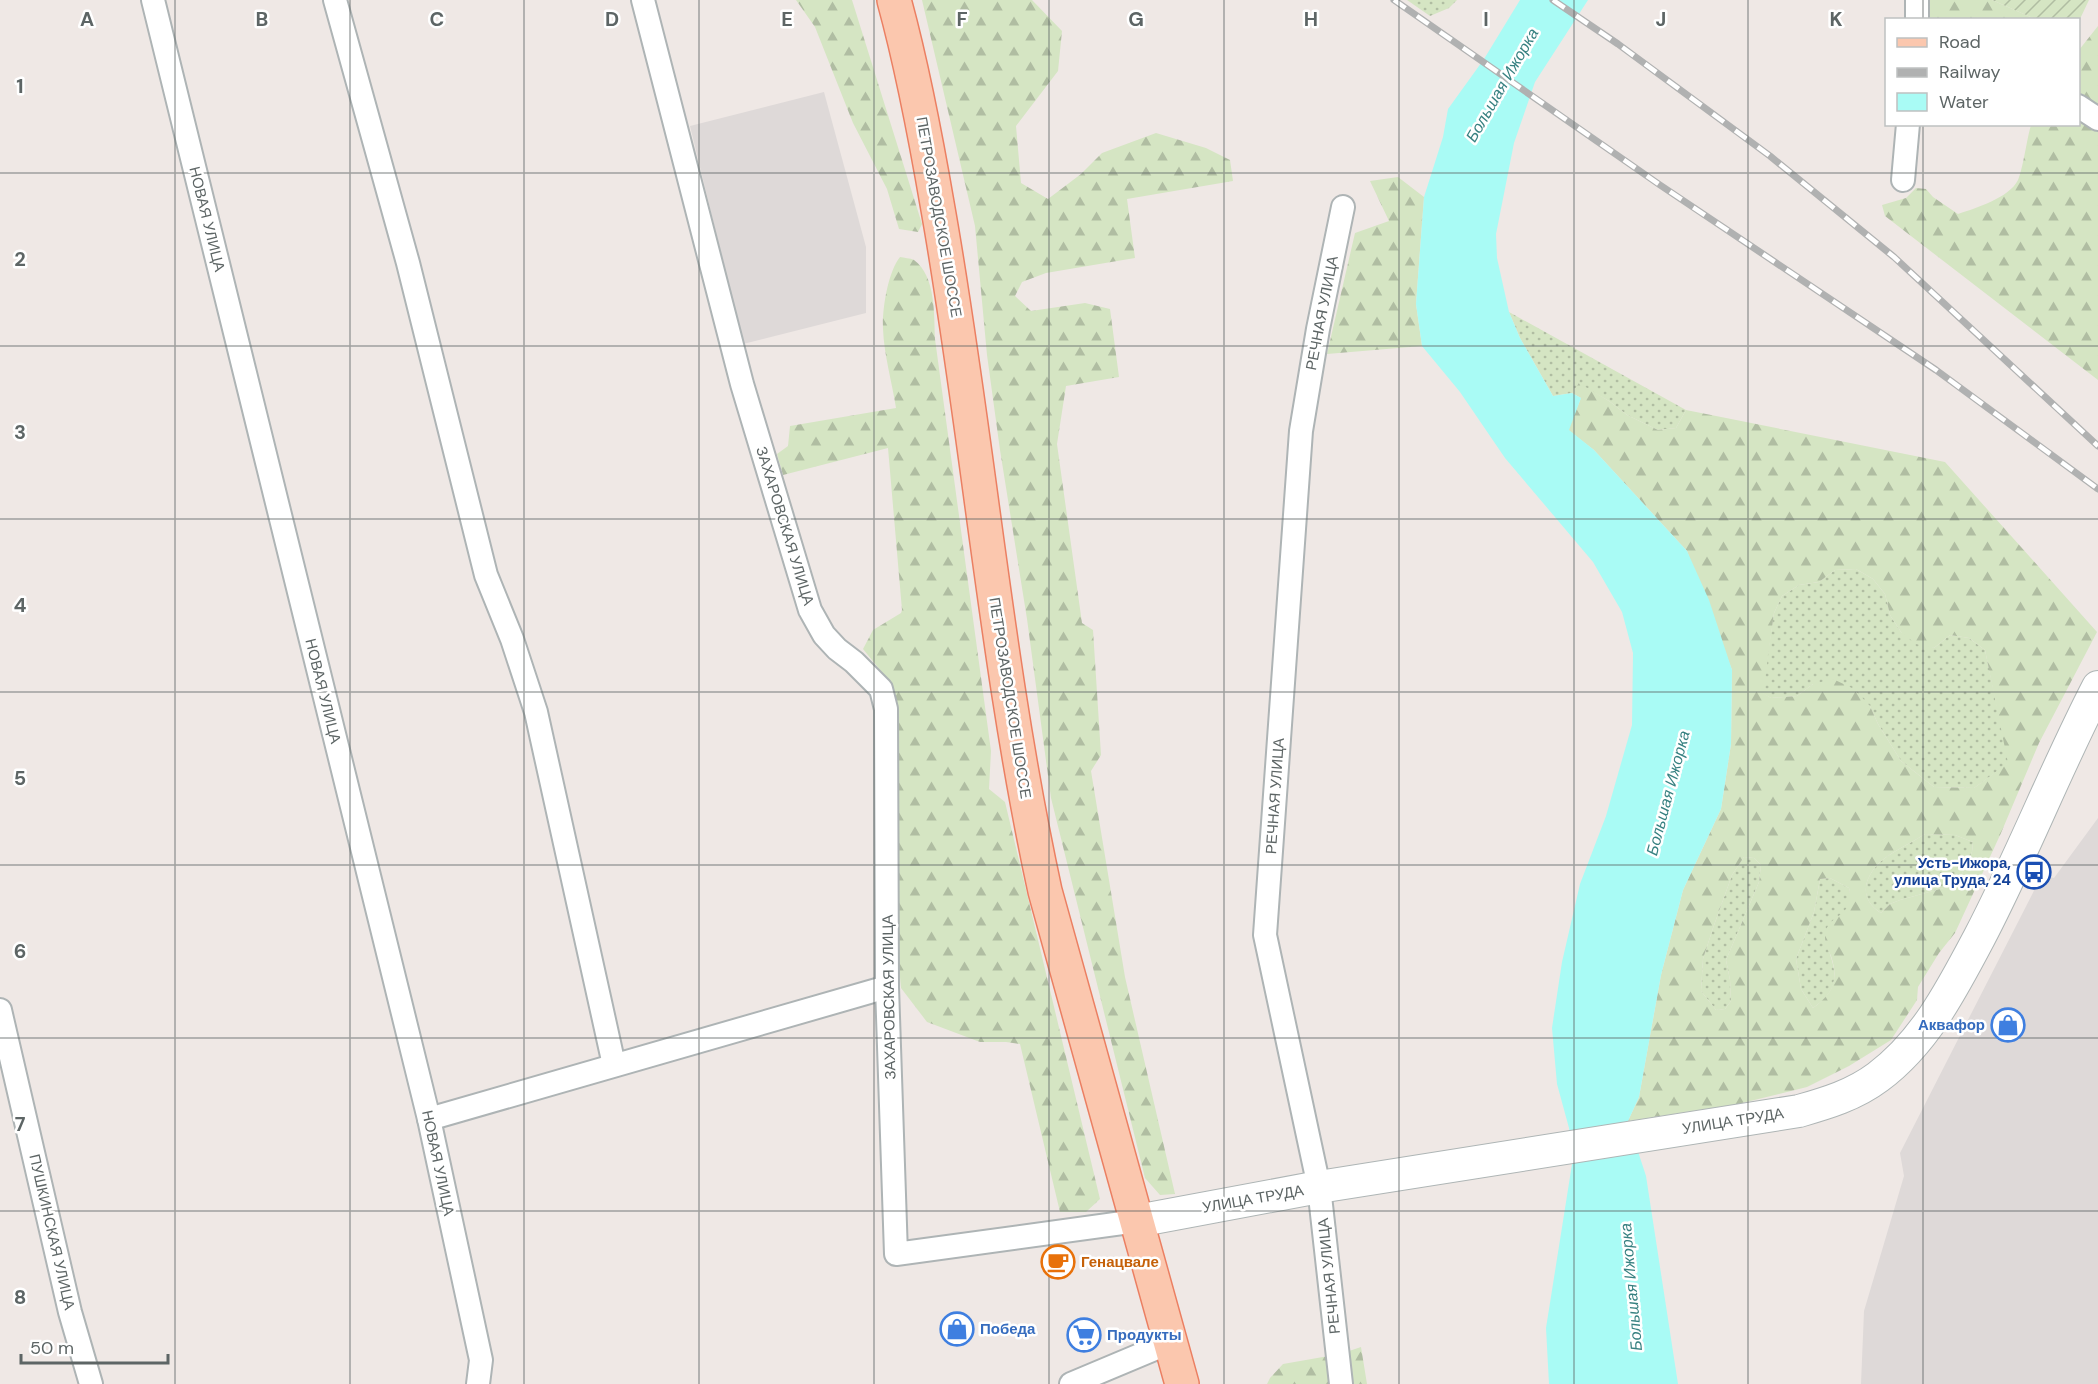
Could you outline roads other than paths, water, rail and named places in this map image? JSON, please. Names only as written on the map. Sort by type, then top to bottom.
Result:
[{"type":"main road","name":"ПЕТРОЗАВОДСКОЕ ШОССЕ","points":[[894,0],[910,57],[952,286],[1006,678],[1028,812],[1048,902],[1182,1384]]},
{"type":"main road","name":"УЛИЦА ТРУДА","points":[[1137,1221],[1319,1187],[1799,1111],[1841,1099],[1878,1077],[1918,1039],[1951,990],[2001,895],[2068,746],[2098,687]]},
{"type":"street","name":"НОВАЯ УЛИЦА","points":[[153,0],[429,1119],[481,1360],[478,1384]]},
{"type":"street","points":[[335,0],[408,263],[486,575],[512,639],[536,712],[614,1065]]},
{"type":"street","name":"ЗАХАРОВСКАЯ УЛИЦА","points":[[643,0],[741,384],[810,610],[824,635],[881,689],[886,709],[887,987],[896,1254],[1137,1221]]},
{"type":"street","points":[[1917,0],[1917,18]]},
{"type":"street","points":[[2080,107],[2098,119]]},
{"type":"street","points":[[1903,180],[1908,126]]},
{"type":"street","name":"РЕЧНАЯ УЛИЦА","points":[[1341,1384],[1319,1187],[1265,934],[1301,431],[1318,328],[1343,207]]},
{"type":"street","points":[[429,1119],[887,987]]},
{"type":"street","name":"ПУШКИНСКАЯ УЛИЦА","points":[[0,1010],[70,1312],[91,1384]]},
{"type":"street","points":[[1071,1384],[1171,1342]]},
{"type":"water","name":"Большая Ижорка","points":[[1520,0],[1588,0],[1535,82],[1514,143],[1496,234],[1497,258],[1509,312],[1520,338],[1553,396],[1572,393],[1581,398],[1569,430],[1594,450],[1687,551],[1709,600],[1732,670],[1731,744],[1721,809],[1683,890],[1661,975],[1639,1097],[1628,1121],[1646,1176],[1678,1384],[1549,1384],[1546,1328],[1573,1158],[1569,1128],[1557,1084],[1552,1028],[1562,962],[1580,884],[1606,816],[1632,725],[1633,653],[1622,612],[1593,562],[1505,458],[1460,392],[1422,346],[1416,304],[1424,197],[1443,137],[1448,109],[1484,59]]},
{"type":"railway","points":[[1394,0],[1660,185],[1936,370],[2098,489]]},
{"type":"railway","points":[[1553,0],[1618,44],[1770,156],[1894,257],[2098,446]]},
{"type":"place","name":"Усть-Ижора, улица Труда, 24","points":[[2034,872]]},
{"type":"place","name":"Аквафор","points":[[2008,1025]]},
{"type":"place","name":"Генацвале","points":[[1058,1262]]},
{"type":"place","name":"Победа","points":[[957,1329]]},
{"type":"place","name":"Продукты","points":[[1084,1335]]}]
